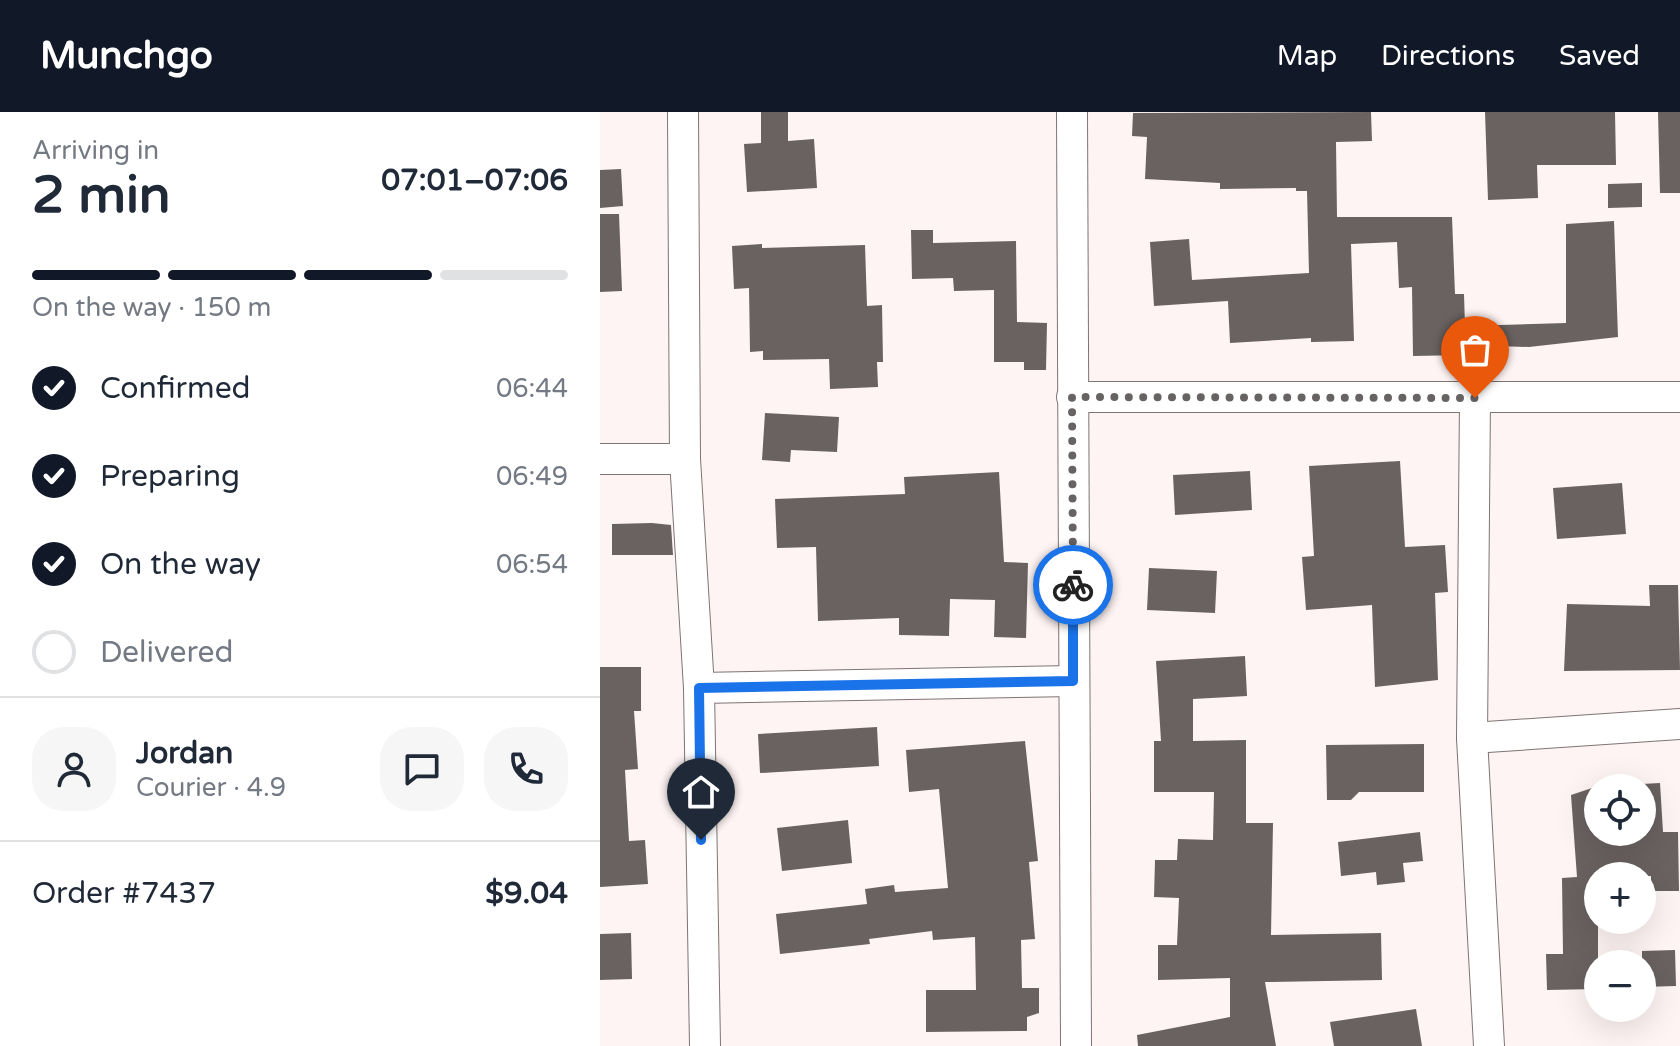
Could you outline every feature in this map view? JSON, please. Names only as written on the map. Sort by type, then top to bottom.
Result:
[{"type":"street","points":[[683,112],[685,459],[699,688],[705,1046]]},
{"type":"street","points":[[1072,112],[1076,1046]]},
{"type":"street","points":[[1072,397],[1680,397]]},
{"type":"street","points":[[1475,398],[1472,738],[1489,1046]]},
{"type":"street","points":[[600,459],[685,459]]},
{"type":"street","points":[[699,688],[1073,681]]},
{"type":"street","points":[[1472,738],[1680,724]]},
{"type":"building","points":[[761,112],[788,112],[788,141],[814,139],[817,188],[747,192],[744,144],[761,143]]},
{"type":"building","points":[[1371,112],[1372,141],[1336,142],[1337,217],[1452,217],[1455,294],[1464,294],[1465,326],[1566,323],[1566,224],[1614,221],[1618,337],[1529,347],[1465,345],[1465,355],[1413,356],[1412,287],[1399,288],[1397,242],[1351,244],[1354,341],[1311,342],[1311,338],[1230,343],[1228,301],[1154,306],[1150,242],[1189,239],[1192,280],[1309,273],[1307,191],[1296,191],[1296,188],[1220,189],[1220,183],[1145,179],[1147,137],[1132,136],[1133,113]]},
{"type":"building","points":[[1485,112],[1615,112],[1616,165],[1537,165],[1538,198],[1488,200]]},
{"type":"building","points":[[1658,112],[1680,112],[1680,193],[1660,193]]},
{"type":"building","points":[[621,169],[623,206],[600,208],[600,170]]},
{"type":"building","points":[[1642,183],[1642,207],[1608,208],[1608,184]]},
{"type":"building","points":[[600,214],[619,214],[622,291],[600,292]]},
{"type":"building","points":[[911,230],[933,230],[933,243],[1016,241],[1017,322],[1047,323],[1046,370],[1024,370],[1024,362],[994,362],[994,290],[954,291],[953,278],[912,279]]},
{"type":"building","points":[[762,244],[762,248],[865,245],[867,306],[882,305],[883,362],[877,362],[878,387],[830,389],[829,359],[763,360],[763,351],[750,352],[749,288],[734,289],[732,246]]},
{"type":"building","points":[[765,413],[839,417],[837,452],[791,450],[790,462],[762,460]]},
{"type":"building","points":[[1400,461],[1405,547],[1445,545],[1448,592],[1435,593],[1438,680],[1375,687],[1372,605],[1306,610],[1302,557],[1314,556],[1309,466]]},
{"type":"building","points":[[1250,471],[1252,510],[1175,515],[1173,475]]},
{"type":"building","points":[[999,472],[1004,562],[1028,563],[1026,638],[994,637],[995,600],[950,599],[949,636],[899,635],[899,618],[818,621],[816,547],[777,548],[775,499],[905,494],[904,477]]},
{"type":"building","points":[[1622,483],[1626,534],[1557,539],[1553,488]]},
{"type":"building","points":[[612,524],[671,525],[673,555],[612,555]]},
{"type":"building","points":[[1149,568],[1217,571],[1215,613],[1147,610]]},
{"type":"building","points":[[1649,585],[1678,585],[1680,670],[1564,671],[1567,604],[1650,606]]},
{"type":"building","points":[[1245,656],[1247,696],[1193,699],[1193,741],[1246,740],[1246,823],[1273,823],[1271,935],[1381,933],[1382,980],[1265,982],[1276,1046],[1138,1046],[1137,1035],[1230,1017],[1230,978],[1158,980],[1158,945],[1177,945],[1179,898],[1154,897],[1155,860],[1177,860],[1178,839],[1213,840],[1214,792],[1154,792],[1154,741],[1161,741],[1156,661]]},
{"type":"building","points":[[600,667],[641,667],[641,711],[634,711],[638,769],[625,770],[629,841],[645,840],[648,884],[600,887]]},
{"type":"building","points":[[877,727],[879,766],[760,773],[758,734]]},
{"type":"building","points":[[1025,741],[1038,861],[1029,862],[1035,939],[1021,940],[1022,988],[1039,988],[1039,1013],[1027,1017],[1027,1031],[926,1032],[926,990],[976,990],[975,937],[933,940],[932,931],[869,939],[870,944],[780,954],[776,914],[867,904],[865,889],[894,885],[895,892],[948,888],[939,789],[909,792],[906,750]]},
{"type":"building","points":[[1424,744],[1424,792],[1359,792],[1351,800],[1327,800],[1326,745]]},
{"type":"building","points":[[1656,783],[1660,783],[1663,832],[1678,832],[1679,891],[1656,891],[1656,862],[1584,862],[1584,934],[1598,934],[1598,950],[1584,950],[1584,989],[1547,990],[1546,954],[1563,954],[1562,878],[1577,877],[1571,795],[1584,791],[1584,846],[1656,846]]},
{"type":"building","points":[[848,820],[852,863],[782,871],[777,828]]},
{"type":"building","points":[[1420,832],[1423,861],[1403,863],[1405,882],[1377,885],[1376,872],[1341,876],[1338,842]]},
{"type":"building","points":[[631,933],[632,979],[600,980],[600,934]]},
{"type":"building","points":[[1675,950],[1676,986],[1656,987],[1656,951]]},
{"type":"building","points":[[1416,1009],[1422,1046],[1334,1046],[1330,1022]]},
{"type":"way so far","points":[[1073,585],[1072,397],[1475,398]]},
{"type":"route","points":[[701,840],[699,688],[1073,681],[1073,585]]}]
